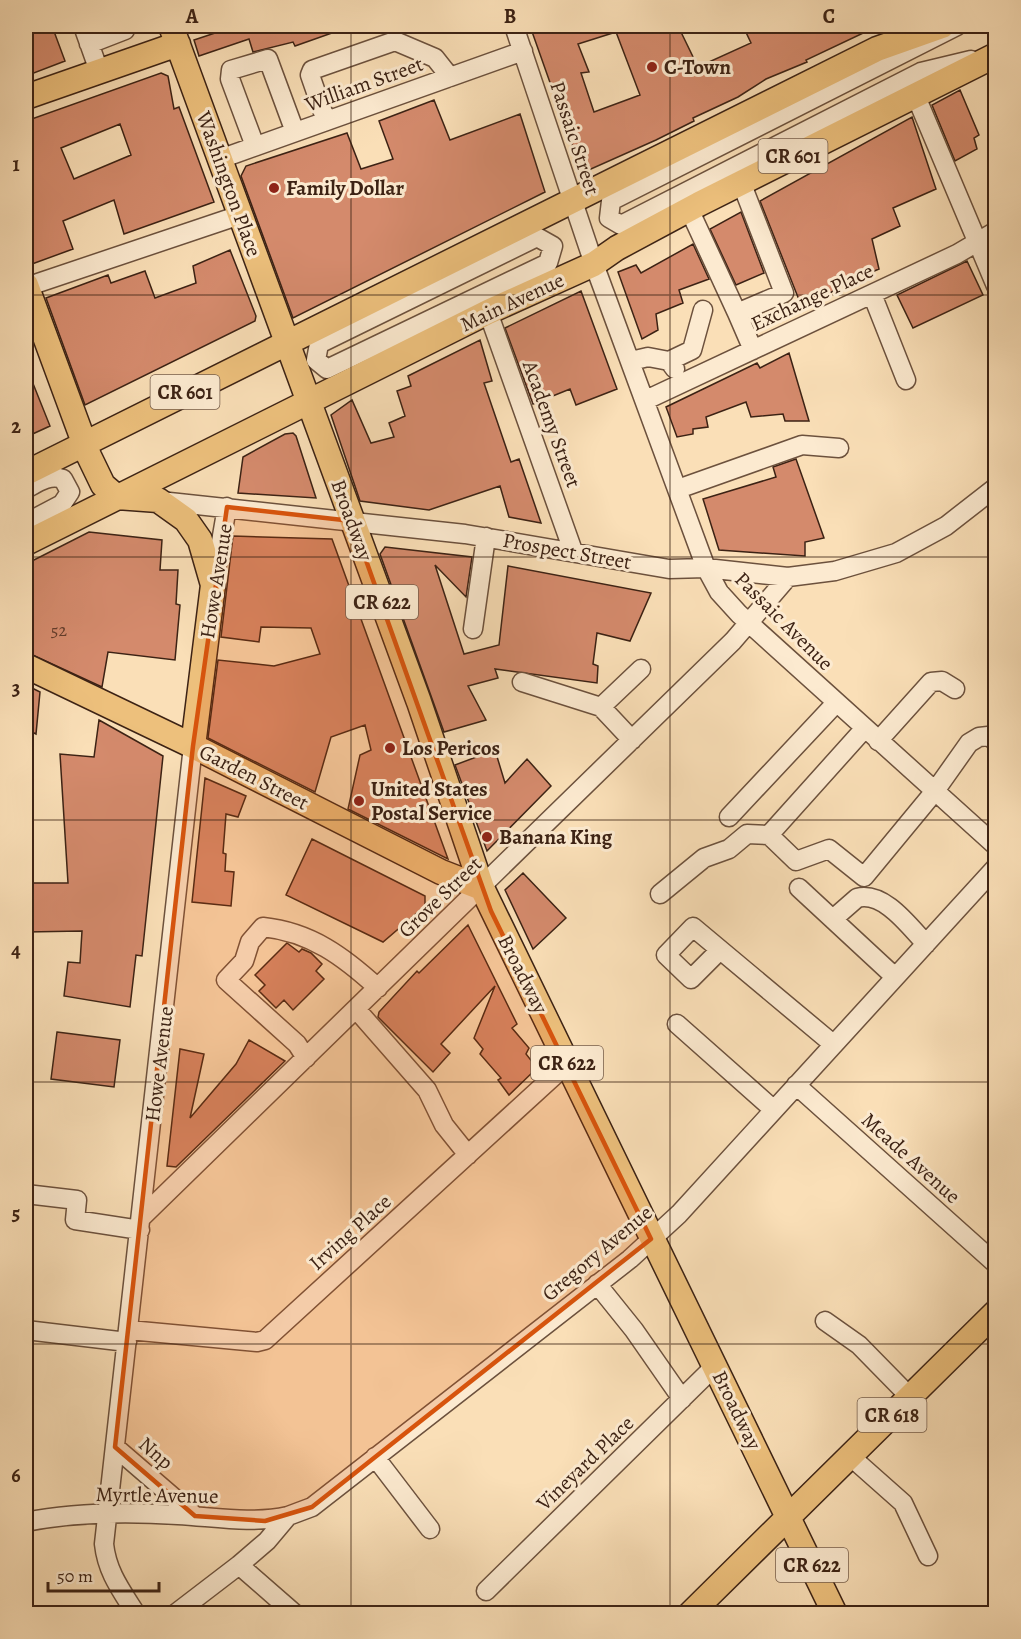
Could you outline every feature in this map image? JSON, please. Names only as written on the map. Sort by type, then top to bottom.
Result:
[{"type":"main road","name":"CR 601","points":[[30,479],[84,443],[286,342],[332,329],[521,236],[573,202],[620,187],[877,49],[942,26]]},
{"type":"main road","points":[[26,97],[99,72],[175,35]]},
{"type":"main road","name":"Washington Place","points":[[175,35],[286,342]]},
{"type":"main road","name":"Main Avenue","points":[[26,543],[54,518],[117,496],[308,401],[351,369],[488,312],[540,278],[594,264],[636,228],[689,209],[913,86],[996,54]]},
{"type":"main road","points":[[26,286],[84,443],[103,484],[117,496]]},
{"type":"main road","name":"Broadway","points":[[286,342],[419,702],[482,888],[835,1614]]},
{"type":"main road","name":"Prospect Street","points":[[117,496],[158,500]]},
{"type":"main road","points":[[158,500],[186,520],[200,540],[213,585]]},
{"type":"main road","name":"Howe Avenue","points":[[193,746],[213,585]]},
{"type":"main road","name":"Garden Street","points":[[26,666],[193,746],[441,872],[482,888]]},
{"type":"main road","name":"CR 618","points":[[690,1614],[996,1312]]},
{"type":"street","points":[[83,26],[99,72]]},
{"type":"street","points":[[90,44],[125,30],[126,26]]},
{"type":"street","name":"Passaic Street","points":[[514,26],[594,264]]},
{"type":"street","points":[[913,86],[636,228],[621,225],[609,218],[611,201],[620,187],[957,26]]},
{"type":"street","points":[[326,121],[310,70],[395,41],[435,58],[450,76]]},
{"type":"street","name":"William Street","points":[[220,159],[523,51]]},
{"type":"street","points":[[900,54],[996,286]]},
{"type":"street","points":[[255,146],[230,79],[231,70],[268,59],[295,132]]},
{"type":"street","points":[[737,314],[784,293],[741,182]]},
{"type":"street","points":[[689,209],[753,350]]},
{"type":"street","points":[[26,286],[240,215]]},
{"type":"street","name":"Exchange Place","points":[[646,400],[957,254],[996,231]]},
{"type":"street","points":[[332,329],[319,344],[316,360],[327,369],[351,369],[540,278],[553,246],[537,237],[521,236]]},
{"type":"street","name":"Passaic Avenue","points":[[594,264],[706,568],[719,592],[748,622],[836,703],[996,846]]},
{"type":"street","points":[[872,294],[906,380]]},
{"type":"street","points":[[631,361],[648,357],[669,361],[692,350],[704,310]]},
{"type":"street","name":"Academy Street","points":[[488,312],[573,551]]},
{"type":"street","points":[[669,361],[685,381]]},
{"type":"street","points":[[678,489],[802,445],[839,448]]},
{"type":"street","points":[[26,523],[54,518],[70,492],[63,479],[57,477],[30,479]]},
{"type":"street","name":"Prospect Street","points":[[158,500],[486,537],[669,569],[706,568],[788,578],[836,571],[896,553],[946,526],[996,486]]},
{"type":"street","name":"Howe Avenue","points":[[213,585],[227,507]]},
{"type":"street","points":[[473,628],[486,537]]},
{"type":"street","name":"Grove Street","points":[[141,1223],[306,1058],[733,641],[788,578]]},
{"type":"street","points":[[601,707],[641,669]]},
{"type":"street","points":[[769,835],[871,734],[931,682],[942,681],[955,689]]},
{"type":"street","points":[[522,682],[601,707],[632,740]]},
{"type":"street","points":[[729,817],[836,703]]},
{"type":"street","points":[[660,894],[704,858],[729,849],[747,834],[769,835],[796,861],[829,849],[864,877],[935,791],[969,743],[979,737],[988,736],[996,741]]},
{"type":"street","name":"Howe Avenue","points":[[136,1614],[112,1577],[106,1562],[104,1544],[193,746]]},
{"type":"street","name":"Gregory Avenue","points":[[175,1614],[267,1541],[288,1516],[312,1507],[597,1284],[679,1214],[996,867]]},
{"type":"street","points":[[799,888],[895,977]]},
{"type":"street","points":[[833,919],[857,898],[873,898],[901,919],[926,944]]},
{"type":"street","points":[[306,1058],[297,1044],[226,980],[244,961],[250,942],[263,927],[309,940],[342,956],[378,988]]},
{"type":"street","points":[[720,950],[833,1044]]},
{"type":"street","points":[[356,1009],[427,1090],[444,1125],[468,1155]]},
{"type":"street","points":[[677,1024],[774,1110]]},
{"type":"street","name":"Irving Place","points":[[26,1330],[256,1342],[265,1340],[567,1064]]},
{"type":"street","name":"Meade Avenue","points":[[796,1085],[996,1264]]},
{"type":"street","points":[[26,1194],[77,1200],[75,1220],[141,1223]]},
{"type":"street","points":[[597,1284],[634,1330],[682,1399]]},
{"type":"street","points":[[825,1322],[859,1345],[910,1397]]},
{"type":"street","name":"Vineyard Place","points":[[486,1591],[715,1366]]},
{"type":"street","name":"Nnp","points":[[116,1447],[195,1516]]},
{"type":"street","points":[[850,1456],[903,1503],[928,1556]]},
{"type":"street","points":[[375,1457],[430,1529]]},
{"type":"street","name":"Myrtle Avenue","points":[[26,1522],[108,1514],[195,1516],[265,1521],[288,1516]]},
{"type":"street","points":[[238,1565],[295,1614]]},
{"type":"highlighted area","points":[[227,507],[352,521],[491,911],[651,1239],[312,1507],[265,1521],[195,1516],[115,1447],[193,746]]},
{"type":"building","points":[[26,26],[52,26],[65,61],[26,76]]},
{"type":"building","points":[[236,26],[349,27],[295,46],[293,42],[253,52],[249,39],[199,56],[194,40]]},
{"type":"building","points":[[530,26],[678,26],[698,67],[751,43],[743,26],[878,26],[806,60],[807,62],[766,79],[738,97],[693,118],[694,121],[656,140],[582,173]],"holes":[[[616,32],[640,95],[594,112],[581,73],[589,72],[578,44]]]},
{"type":"building","points":[[161,73],[168,76],[174,109],[179,107],[214,202],[124,234],[114,200],[63,221],[73,249],[32,264],[26,245],[26,121]],"holes":[[[120,124],[131,155],[74,179],[61,148]]]},
{"type":"building","points":[[960,90],[979,135],[974,138],[977,149],[955,161],[932,105]]},
{"type":"building","points":[[434,100],[450,140],[520,114],[545,192],[293,318],[241,176],[246,166],[347,133],[361,169],[393,159],[379,121]]},
{"type":"building","points":[[912,117],[936,189],[893,208],[900,226],[872,239],[879,269],[846,283],[803,310],[760,201]]},
{"type":"building","points":[[741,212],[764,273],[736,285],[710,229]]},
{"type":"building","points":[[693,244],[709,279],[679,290],[683,303],[656,314],[658,330],[642,339],[618,272],[636,265],[641,273]]},
{"type":"building","points":[[230,250],[256,316],[255,321],[85,405],[46,298],[108,275],[111,283],[145,271],[155,298],[196,283],[193,266]]},
{"type":"building","points":[[967,261],[983,295],[913,328],[897,295]]},
{"type":"building","points":[[581,291],[617,389],[576,405],[570,389],[533,404],[505,328]]},
{"type":"building","points":[[480,340],[492,381],[484,383],[511,462],[519,459],[541,523],[509,517],[500,486],[429,510],[360,501],[331,415],[352,400],[371,443],[394,437],[389,423],[405,416],[397,391],[411,386],[408,376]]},
{"type":"building","points":[[789,353],[809,421],[785,421],[783,414],[751,417],[746,402],[706,417],[708,427],[693,429],[693,434],[677,437],[666,407],[757,363],[760,368]]},
{"type":"building","points":[[26,366],[50,426],[26,437]]},
{"type":"building","points":[[293,433],[296,436],[316,498],[238,493],[243,457],[285,434]]},
{"type":"building","points":[[796,459],[824,538],[805,542],[805,556],[719,550],[703,499],[776,477],[773,467]]},
{"type":"building","points":[[89,532],[162,540],[160,570],[178,570],[176,604],[180,605],[175,660],[108,652],[102,687],[26,652],[26,564]]},
{"type":"building","points":[[233,536],[332,539],[448,859],[348,809],[360,755],[371,750],[365,725],[331,737],[315,792],[208,738],[218,660],[274,666],[320,654],[311,628],[261,627],[259,642],[221,637]]},
{"type":"building","points":[[385,547],[472,557],[466,597],[435,565],[464,654],[499,645],[508,566],[651,593],[630,641],[597,633],[593,664],[598,666],[597,683],[495,669],[498,678],[468,686],[486,720],[444,732],[380,554]]},
{"type":"building","points":[[26,685],[40,692],[36,734],[26,729]]},
{"type":"building","points":[[99,720],[163,756],[142,956],[136,955],[130,1007],[64,996],[68,962],[80,963],[82,931],[26,932],[26,883],[68,883],[60,754],[94,757]]},
{"type":"building","points":[[495,750],[505,783],[527,759],[551,786],[487,851],[455,765]]},
{"type":"building","points":[[205,778],[246,796],[238,817],[226,814],[223,853],[226,854],[225,871],[234,872],[231,906],[192,902]]},
{"type":"building","points":[[312,839],[425,896],[425,906],[383,942],[286,895]]},
{"type":"building","points":[[523,873],[566,918],[533,949],[505,890]]},
{"type":"building","points":[[468,925],[517,1024],[512,1028],[529,1048],[526,1054],[537,1068],[509,1095],[498,1080],[501,1078],[480,1054],[483,1049],[474,1038],[495,986],[441,1044],[450,1053],[433,1072],[378,1017],[379,1012],[417,971],[419,973]]},
{"type":"building","points":[[287,943],[299,952],[302,949],[311,953],[322,964],[316,971],[324,979],[293,1010],[284,1000],[276,1008],[259,991],[265,985],[255,975]]},
{"type":"building","points":[[57,1032],[120,1040],[114,1087],[51,1079]]},
{"type":"building","points":[[249,1040],[285,1061],[176,1167],[167,1166],[180,1049],[204,1054],[190,1118],[236,1064]]},
{"type":"place","name":"C-Town","points":[[652,67]]},
{"type":"place","name":"Family Dollar","points":[[274,188]]},
{"type":"place","name":"Los Pericos","points":[[390,748]]},
{"type":"place","name":"United States Postal Service","points":[[359,801]]},
{"type":"place","name":"Banana King","points":[[487,837]]}]
